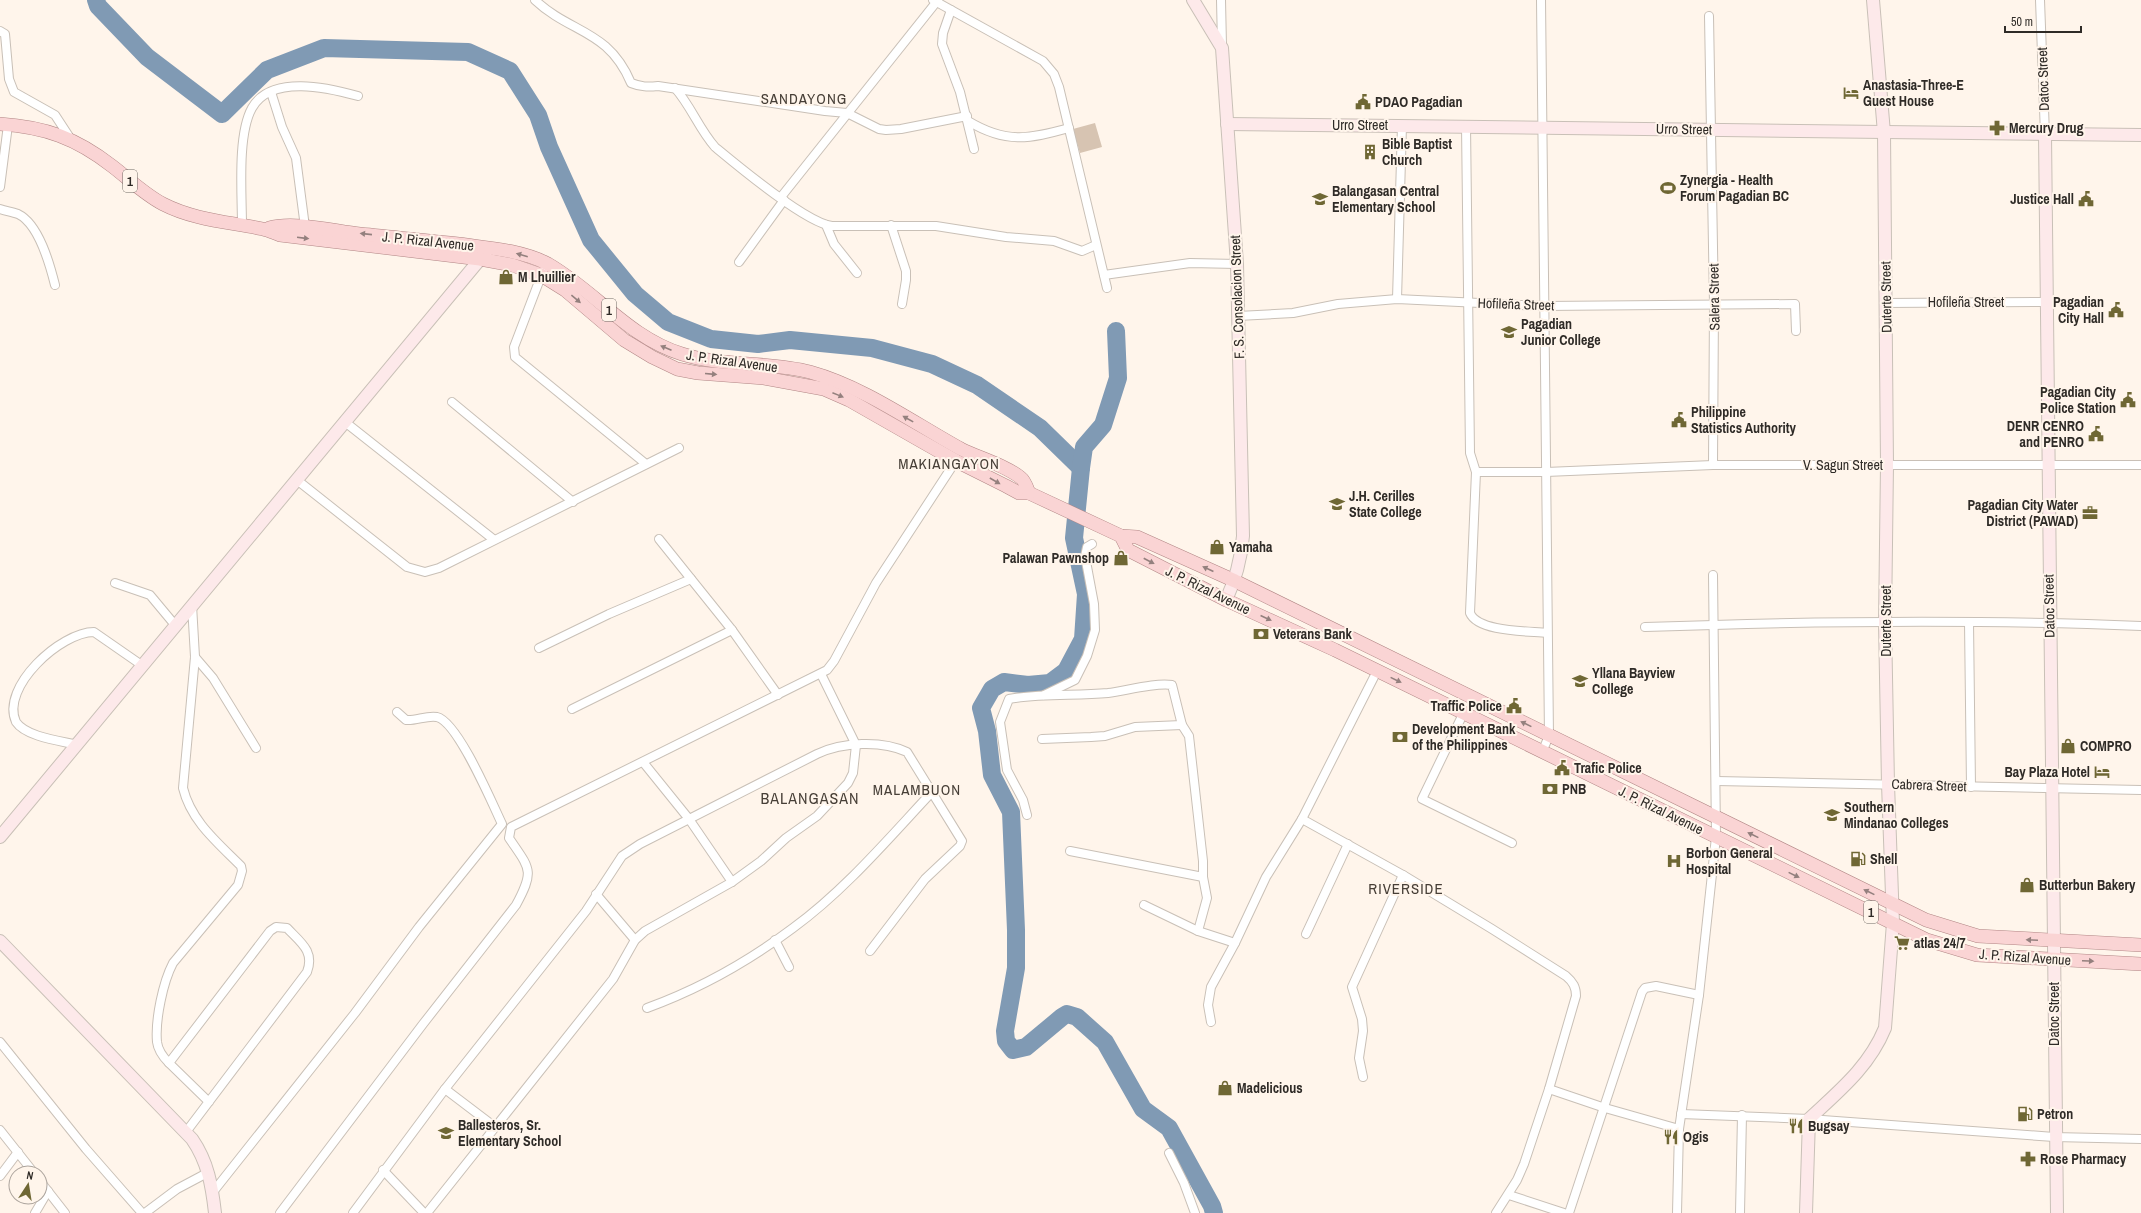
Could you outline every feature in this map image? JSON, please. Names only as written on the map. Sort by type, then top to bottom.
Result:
[{"type":"main road","name":"J. P. Rizal Avenue","points":[[4,124],[45,130],[70,138],[112,166],[162,204],[180,212],[211,220],[265,229],[280,235],[480,259],[544,269]]},
{"type":"main road","name":"J. P. Rizal Avenue","points":[[265,229],[276,226],[305,227],[507,251],[544,269],[565,290],[624,340],[652,357],[677,369],[803,384],[824,389],[849,400],[864,401],[959,455],[1022,479],[1029,493],[1121,536],[1137,537],[1234,581],[1926,920],[1978,936],[2141,945]]},
{"type":"main road","name":"J. P. Rizal Avenue","points":[[1121,536],[1128,550],[1226,600],[1377,671],[1927,940],[1977,954],[2141,964]]},
{"type":"main road","points":[[1657,807],[1664,792]]},
{"type":"street","points":[[535,0],[607,46],[624,67],[631,83],[644,88],[658,86],[825,111],[848,113],[879,129],[886,130],[968,119],[989,132],[1027,138],[1069,128]]},
{"type":"street","name":"F. S. Consolacion Street","points":[[1193,0],[1222,48],[1237,264],[1243,536],[1241,558],[1226,600]]},
{"type":"street","points":[[1221,0],[1222,48]]},
{"type":"street","points":[[1541,0],[1549,736],[1542,752]]},
{"type":"street","name":"Duterte Street","points":[[1809,1119],[1854,1076],[1871,1057],[1885,1028],[1893,923],[1888,784],[1885,623],[1887,465],[1884,133],[1873,0]]},
{"type":"street","name":"Datoc Street","points":[[2040,0],[2045,135],[2049,622],[2054,941],[2054,1137],[2057,1213]]},
{"type":"street","points":[[739,262],[782,198],[936,1],[1043,61],[1054,74],[1059,87],[1107,288]]},
{"type":"street","points":[[951,10],[943,33],[942,44],[968,119],[974,149]]},
{"type":"street","name":"Salera Street","points":[[1709,16],[1714,304],[1713,465]]},
{"type":"street","points":[[0,31],[5,34],[9,79],[14,92],[55,115],[70,138]]},
{"type":"street","points":[[242,226],[242,156],[248,120],[252,107],[259,99],[271,92],[307,85],[327,88],[358,96]]},
{"type":"street","points":[[674,88],[683,98],[714,147],[812,220],[826,225],[936,226],[1006,237],[1054,241],[1082,251],[1096,245]]},
{"type":"street","points":[[271,92],[282,127],[296,158],[305,227]]},
{"type":"street","points":[[0,187],[4,124]]},
{"type":"street","name":"Urro Street","points":[[1227,124],[1466,125],[1884,133],[2141,135]]},
{"type":"street","points":[[1397,299],[1402,125]]},
{"type":"street","points":[[1466,125],[1470,453],[1476,472],[1470,606],[1472,618],[1484,625],[1547,633]]},
{"type":"street","points":[[0,209],[20,214],[32,228],[42,244],[55,285]]},
{"type":"street","points":[[826,225],[834,244],[857,273]]},
{"type":"street","points":[[891,225],[906,270],[902,304]]},
{"type":"street","points":[[0,837],[143,666],[192,604],[490,248]]},
{"type":"street","points":[[1104,275],[1190,263],[1237,264]]},
{"type":"street","points":[[544,269],[514,347],[515,357],[646,464]]},
{"type":"street","name":"Hofileña Street","points":[[1238,316],[1293,313],[1338,304],[1397,299],[1544,306],[1795,304],[1796,331]]},
{"type":"street","name":"Hofileña Street","points":[[1886,303],[2046,302]]},
{"type":"street","points":[[452,402],[573,502]]},
{"type":"street","points":[[345,422],[494,539]]},
{"type":"street","points":[[297,480],[407,567],[425,572],[439,568],[494,539],[573,502],[678,448]]},
{"type":"street","points":[[397,712],[406,720],[437,717],[447,723],[481,777],[502,824],[511,827],[821,674],[834,661],[876,583],[959,455]]},
{"type":"street","name":"V. Sagun Street","points":[[1476,472],[1546,472],[1713,465],[2048,463],[2141,465]]},
{"type":"street","points":[[659,539],[732,630],[778,695]]},
{"type":"street","points":[[1041,697],[1075,680],[1087,656],[1095,630],[1094,604],[1085,556],[1087,547],[1092,544]]},
{"type":"street","points":[[1677,1213],[1679,1129],[1699,995],[1716,837],[1717,818],[1713,575]]},
{"type":"street","points":[[539,648],[608,614],[691,579]]},
{"type":"street","points":[[115,583],[150,595],[175,625]]},
{"type":"street","points":[[192,604],[195,658],[183,788],[186,802],[193,815],[241,866],[242,871],[238,885],[173,963],[167,974],[162,990],[157,1043],[160,1052],[169,1063],[209,1102]]},
{"type":"street","points":[[1969,622],[1972,787]]},
{"type":"street","points":[[1645,627],[1969,622],[2049,622],[2141,626]]},
{"type":"street","points":[[572,709],[732,630]]},
{"type":"street","points":[[78,744],[40,736],[24,730],[16,723],[11,713],[10,702],[13,692],[32,664],[45,652],[57,644],[82,634],[94,632],[143,666]]},
{"type":"street","points":[[195,658],[213,678],[256,748]]},
{"type":"street","points":[[1211,1022],[1208,1005],[1211,987],[1235,943],[1266,877],[1302,819],[1377,671]]},
{"type":"street","points":[[427,1213],[494,1126],[613,979],[635,940],[655,924],[732,882],[761,861],[786,838],[817,816],[840,794],[853,773],[856,745],[821,674]]},
{"type":"street","points":[[1027,815],[1023,800],[1007,770],[1000,722],[1009,699],[1027,696],[1041,697],[1108,693],[1171,684],[1182,725],[1189,736],[1203,861],[1203,877],[1206,898],[1198,931]]},
{"type":"street","points":[[1463,714],[1422,799],[1512,843]]},
{"type":"street","points":[[1042,739],[1105,736],[1135,727],[1182,725]]},
{"type":"street","points":[[353,1213],[383,1170],[445,1089],[586,911],[596,894],[625,854],[640,844],[820,752],[838,746],[888,746],[907,752],[961,838],[962,844],[925,879],[870,951]]},
{"type":"street","points":[[643,762],[689,819],[732,882]]},
{"type":"street","name":"Cabrera Street","points":[[1716,781],[2141,790]]},
{"type":"street","points":[[647,1008],[696,988],[775,940],[814,911],[865,864],[932,792]]},
{"type":"street","points":[[1302,819],[1403,875],[1492,929],[1566,976],[1576,988],[1576,996],[1549,1089],[1524,1164],[1509,1195],[1496,1213]]},
{"type":"street","points":[[213,1192],[355,1013],[419,926],[502,824]]},
{"type":"street","points":[[280,1213],[423,1024],[516,905],[525,889],[529,872],[524,859],[509,838],[511,827]]},
{"type":"street","points":[[1306,934],[1348,844]]},
{"type":"street","points":[[1070,851],[1203,877]]},
{"type":"street","points":[[1363,1077],[1358,1058],[1363,1025],[1358,1003],[1352,987],[1403,875]]},
{"type":"street","points":[[596,894],[635,940]]},
{"type":"street","points":[[1144,905],[1198,931],[1235,943]]},
{"type":"street","points":[[169,1063],[270,931],[276,927],[287,928],[306,949],[311,959],[307,972],[186,1132]]},
{"type":"street","points":[[775,940],[789,967]]},
{"type":"street","points":[[0,941],[186,1132],[201,1152],[209,1172],[215,1213]]},
{"type":"street","points":[[1569,1213],[1574,1194],[1605,1108],[1642,992],[1645,988],[1656,986],[1699,995]]},
{"type":"street","points":[[0,1042],[86,1149],[142,1213]]},
{"type":"street","points":[[445,1089],[494,1126]]},
{"type":"street","points":[[1549,1089],[1605,1108],[1679,1129]]},
{"type":"street","points":[[1682,1114],[1742,1115],[1809,1119],[2054,1137],[2141,1139]]},
{"type":"street","points":[[1740,1213],[1742,1115]]},
{"type":"street","points":[[1806,1213],[1809,1119]]},
{"type":"street","points":[[0,1130],[28,1165]]},
{"type":"street","points":[[0,1176],[18,1152]]},
{"type":"street","points":[[1169,1153],[1184,1183],[1195,1213]]},
{"type":"street","points":[[383,1170],[424,1213]]},
{"type":"street","points":[[145,1213],[177,1189],[209,1172]]},
{"type":"street","points":[[48,1191],[65,1213]]},
{"type":"street","points":[[1509,1195],[1564,1213]]},
{"type":"shaded area","points":[[1095,123],[1102,147],[1080,153],[1073,129]]},
{"type":"waterway","points":[[96,0],[98,6],[147,57],[222,114],[267,70],[324,48],[468,52],[510,71],[538,115],[549,147],[591,240],[635,294],[668,322],[711,339],[758,344],[790,340],[872,348],[932,364],[977,385],[1040,428],[1081,468]]},
{"type":"waterway","points":[[1116,331],[1118,378],[1103,425],[1084,447],[1081,468],[1074,538],[1086,594],[1083,639],[1066,671],[1050,683],[1028,685],[1004,682],[992,689],[981,708],[987,731],[992,775],[1011,812],[1016,930],[1016,968],[1005,1031],[1006,1041],[1013,1050],[1026,1047],[1067,1014],[1077,1017],[1105,1042],[1143,1109],[1169,1128],[1212,1206],[1214,1213]]},
{"type":"place","name":"Anastasia-Three-E Guest House","points":[[1851,93]]},
{"type":"place","name":"PDAO Pagadian","points":[[1363,102]]},
{"type":"place","name":"Mercury Drug","points":[[1997,128]]},
{"type":"place","name":"Bible Baptist Church","points":[[1370,152]]},
{"type":"place","name":"Zynergia - Health Forum Pagadian BC","points":[[1668,188]]},
{"type":"place","name":"Balangasan Central Elementary School","points":[[1320,199]]},
{"type":"place","name":"Justice Hall","points":[[2086,199]]},
{"type":"place","name":"M Lhuillier","points":[[506,277]]},
{"type":"place","name":"Pagadian City Hall","points":[[2116,310]]},
{"type":"place","name":"Pagadian Junior College","points":[[1509,332]]},
{"type":"place","name":"Pagadian City Police Station","points":[[2128,400]]},
{"type":"place","name":"Philippine Statistics Authority","points":[[1679,420]]},
{"type":"place","name":"DENR CENRO and PENRO","points":[[2096,434]]},
{"type":"place","name":"J.H. Cerilles State College","points":[[1337,504]]},
{"type":"place","name":"Pagadian City Water District (PAWAD)","points":[[2090,513]]},
{"type":"place","name":"Yamaha","points":[[1217,547]]},
{"type":"place","name":"Palawan Pawnshop","points":[[1121,558]]},
{"type":"place","name":"Veterans Bank","points":[[1261,634]]},
{"type":"place","name":"Yllana Bayview College","points":[[1580,681]]},
{"type":"place","name":"Traffic Police","points":[[1514,706]]},
{"type":"place","name":"Development Bank of the Philippines","points":[[1400,737]]},
{"type":"place","name":"COMPRO","points":[[2068,746]]},
{"type":"place","name":"Trafic Police","points":[[1562,768]]},
{"type":"place","name":"Bay Plaza Hotel","points":[[2102,772]]},
{"type":"place","name":"PNB","points":[[1550,789]]},
{"type":"place","name":"Southern Mindanao Colleges","points":[[1832,815]]},
{"type":"place","name":"Shell","points":[[1858,859]]},
{"type":"place","name":"Borbon General Hospital","points":[[1674,861]]},
{"type":"place","name":"Butterbun Bakery","points":[[2027,885]]},
{"type":"place","name":"atlas 24/7","points":[[1902,943]]},
{"type":"place","name":"Madelicious","points":[[1225,1088]]},
{"type":"place","name":"Petron","points":[[2025,1114]]},
{"type":"place","name":"Bugsay","points":[[1796,1126]]},
{"type":"place","name":"Ballesteros, Sr. Elementary School","points":[[446,1133]]},
{"type":"place","name":"Ogis","points":[[1671,1137]]},
{"type":"place","name":"Rose Pharmacy","points":[[2028,1159]]},
{"type":"district","name":"SANDAYONG","points":[[804,99]]},
{"type":"district","name":"MAKIANGAYON","points":[[949,464]]},
{"type":"district","name":"MALAMBUON","points":[[917,790]]},
{"type":"district","name":"BALANGASAN","points":[[810,798]]},
{"type":"district","name":"RIVERSIDE","points":[[1406,889]]}]
